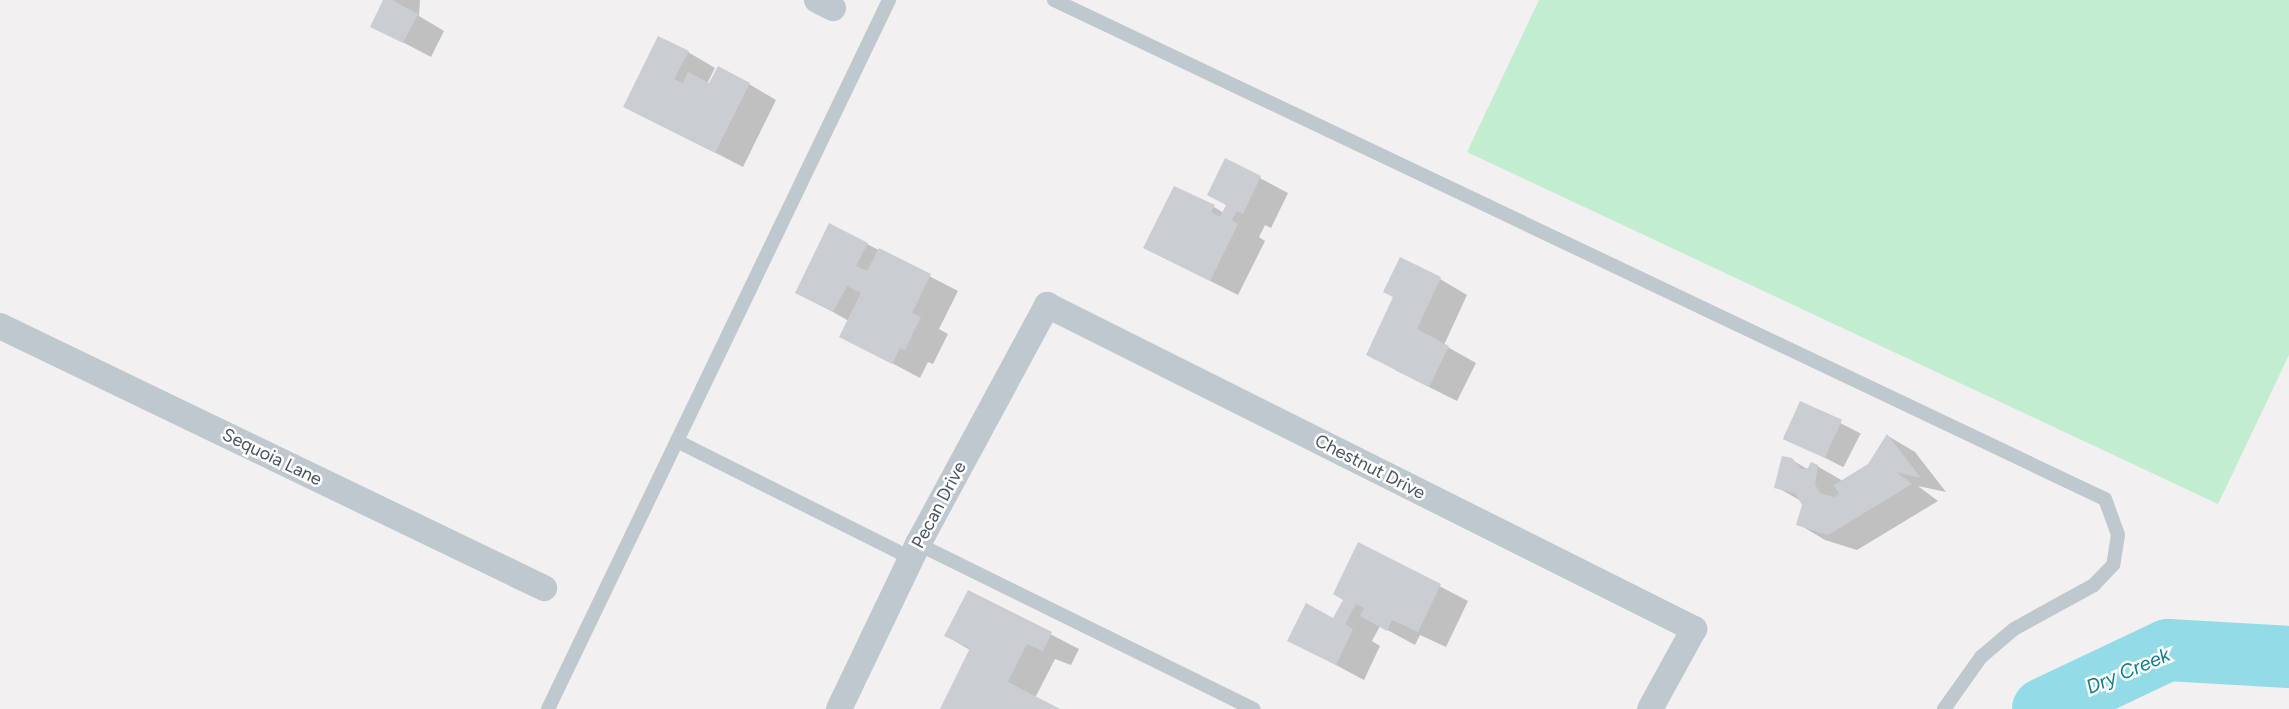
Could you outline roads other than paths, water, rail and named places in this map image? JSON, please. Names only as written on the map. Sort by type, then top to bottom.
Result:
[{"type":"street","name":"Pecan Drive","points":[[839,709],[915,551],[1047,305]]},
{"type":"street","name":"Chestnut Drive","points":[[1047,305],[1694,629],[1650,709]]},
{"type":"street","name":"Sequoia Lane","points":[[0,326],[544,588]]},
{"type":"lane","points":[[548,709],[889,0]]},
{"type":"lane","points":[[1054,0],[2105,499],[2118,536],[2113,565],[2094,585],[2014,629],[1981,657],[1944,709]]},
{"type":"lane","points":[[677,441],[1254,709]]},
{"type":"waterway","name":"Dry Creek","points":[[2043,709],[2168,650],[2289,657]]}]
